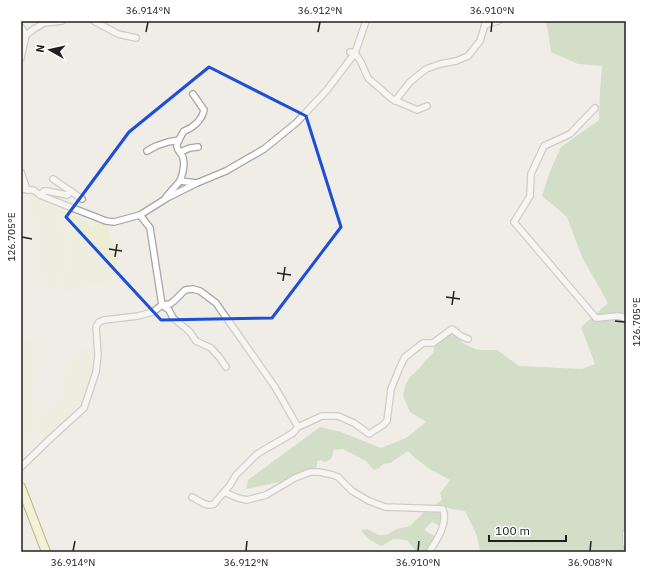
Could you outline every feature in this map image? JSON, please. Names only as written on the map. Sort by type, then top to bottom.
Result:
[{"type":"main road","points":[[21,487],[44,552]]},
{"type":"main road","points":[[21,493],[44,552]]},
{"type":"street","points":[[21,58],[26,35],[44,23],[62,21]]},
{"type":"street","points":[[94,21],[118,34],[136,38]]},
{"type":"street","points":[[21,172],[24,189],[33,190],[40,195],[106,221],[114,222],[140,215],[164,200],[197,183],[226,171],[264,149],[296,123],[327,90],[352,52],[366,21]]},
{"type":"street","points":[[396,101],[410,82],[426,69],[440,64],[456,61],[468,56],[480,41],[486,23],[498,21]]},
{"type":"street","points":[[21,27],[26,35]]},
{"type":"street","points":[[352,52],[361,62],[368,78],[392,99],[417,110],[427,106]]},
{"type":"street","points":[[164,200],[180,181],[182,174],[184,163],[183,157],[177,149],[177,144],[184,131],[190,129],[203,115],[204,110],[193,94]]},
{"type":"street","points":[[595,108],[570,134],[544,146],[531,174],[530,196],[514,222],[596,318],[618,316],[626,318]]},
{"type":"street","points":[[147,151],[156,146],[179,140]]},
{"type":"street","points":[[180,152],[198,147]]},
{"type":"street","points":[[53,179],[82,199]]},
{"type":"street","points":[[180,181],[197,183]]},
{"type":"street","points":[[40,195],[44,191],[66,195],[71,191]]},
{"type":"street","points":[[140,215],[150,228],[162,304],[170,310],[173,318],[190,332],[196,341],[211,348],[226,367]]},
{"type":"street","points":[[21,467],[84,408],[96,372],[98,355],[96,327],[99,322],[104,320],[138,316],[153,312],[162,304],[170,304],[185,290],[193,289],[200,291],[216,303],[275,387],[298,427]]},
{"type":"street","points":[[192,497],[211,506],[257,454],[293,433],[298,427],[322,416],[338,416],[354,423],[369,434],[387,421],[391,389],[405,358],[423,343],[433,343],[452,330],[468,339]]},
{"type":"street","points":[[224,492],[247,500],[266,495],[295,478],[310,472],[333,475],[338,477],[352,491],[369,501],[385,507],[443,509],[443,528],[430,552]]},
{"type":"street","points":[[626,533],[626,544]]},
{"type":"highlighted area","points":[[209,67],[306,116],[341,227],[272,318],[161,320],[66,217],[129,132]]},
{"type":"green space","points":[[545,21],[626,21],[626,552],[480,552],[477,536],[465,511],[446,507],[441,514],[441,526],[432,522],[424,530],[436,537],[426,552],[417,552],[407,540],[393,539],[382,546],[378,545],[368,538],[361,530],[367,529],[378,535],[386,535],[397,529],[410,526],[422,514],[442,500],[440,493],[450,480],[431,470],[408,451],[390,463],[383,464],[374,470],[366,461],[343,449],[334,450],[331,459],[325,462],[320,460],[317,461],[317,466],[315,469],[300,480],[290,480],[246,489],[248,480],[320,427],[341,432],[381,448],[406,438],[426,422],[410,412],[403,396],[405,386],[410,377],[433,353],[435,345],[453,333],[463,343],[475,349],[497,350],[519,366],[582,369],[595,364],[581,327],[608,303],[582,257],[567,217],[542,196],[550,171],[561,147],[599,120],[602,66],[578,64],[551,52],[548,30]]},
{"type":"green space","points":[[29,195],[63,209],[63,228],[69,261],[59,279],[59,289],[57,290],[43,288]]},
{"type":"green space","points":[[64,210],[91,227],[100,222],[106,223],[118,257],[111,284],[105,291],[103,283],[61,292],[61,276],[70,264],[71,260]]},
{"type":"green space","points":[[39,335],[34,367],[32,397],[35,432],[21,446],[21,348],[25,341]]},
{"type":"green space","points":[[95,347],[93,373],[82,407],[77,413],[43,440],[40,415],[45,408],[47,412],[62,392],[65,370],[76,353],[80,350]]}]
